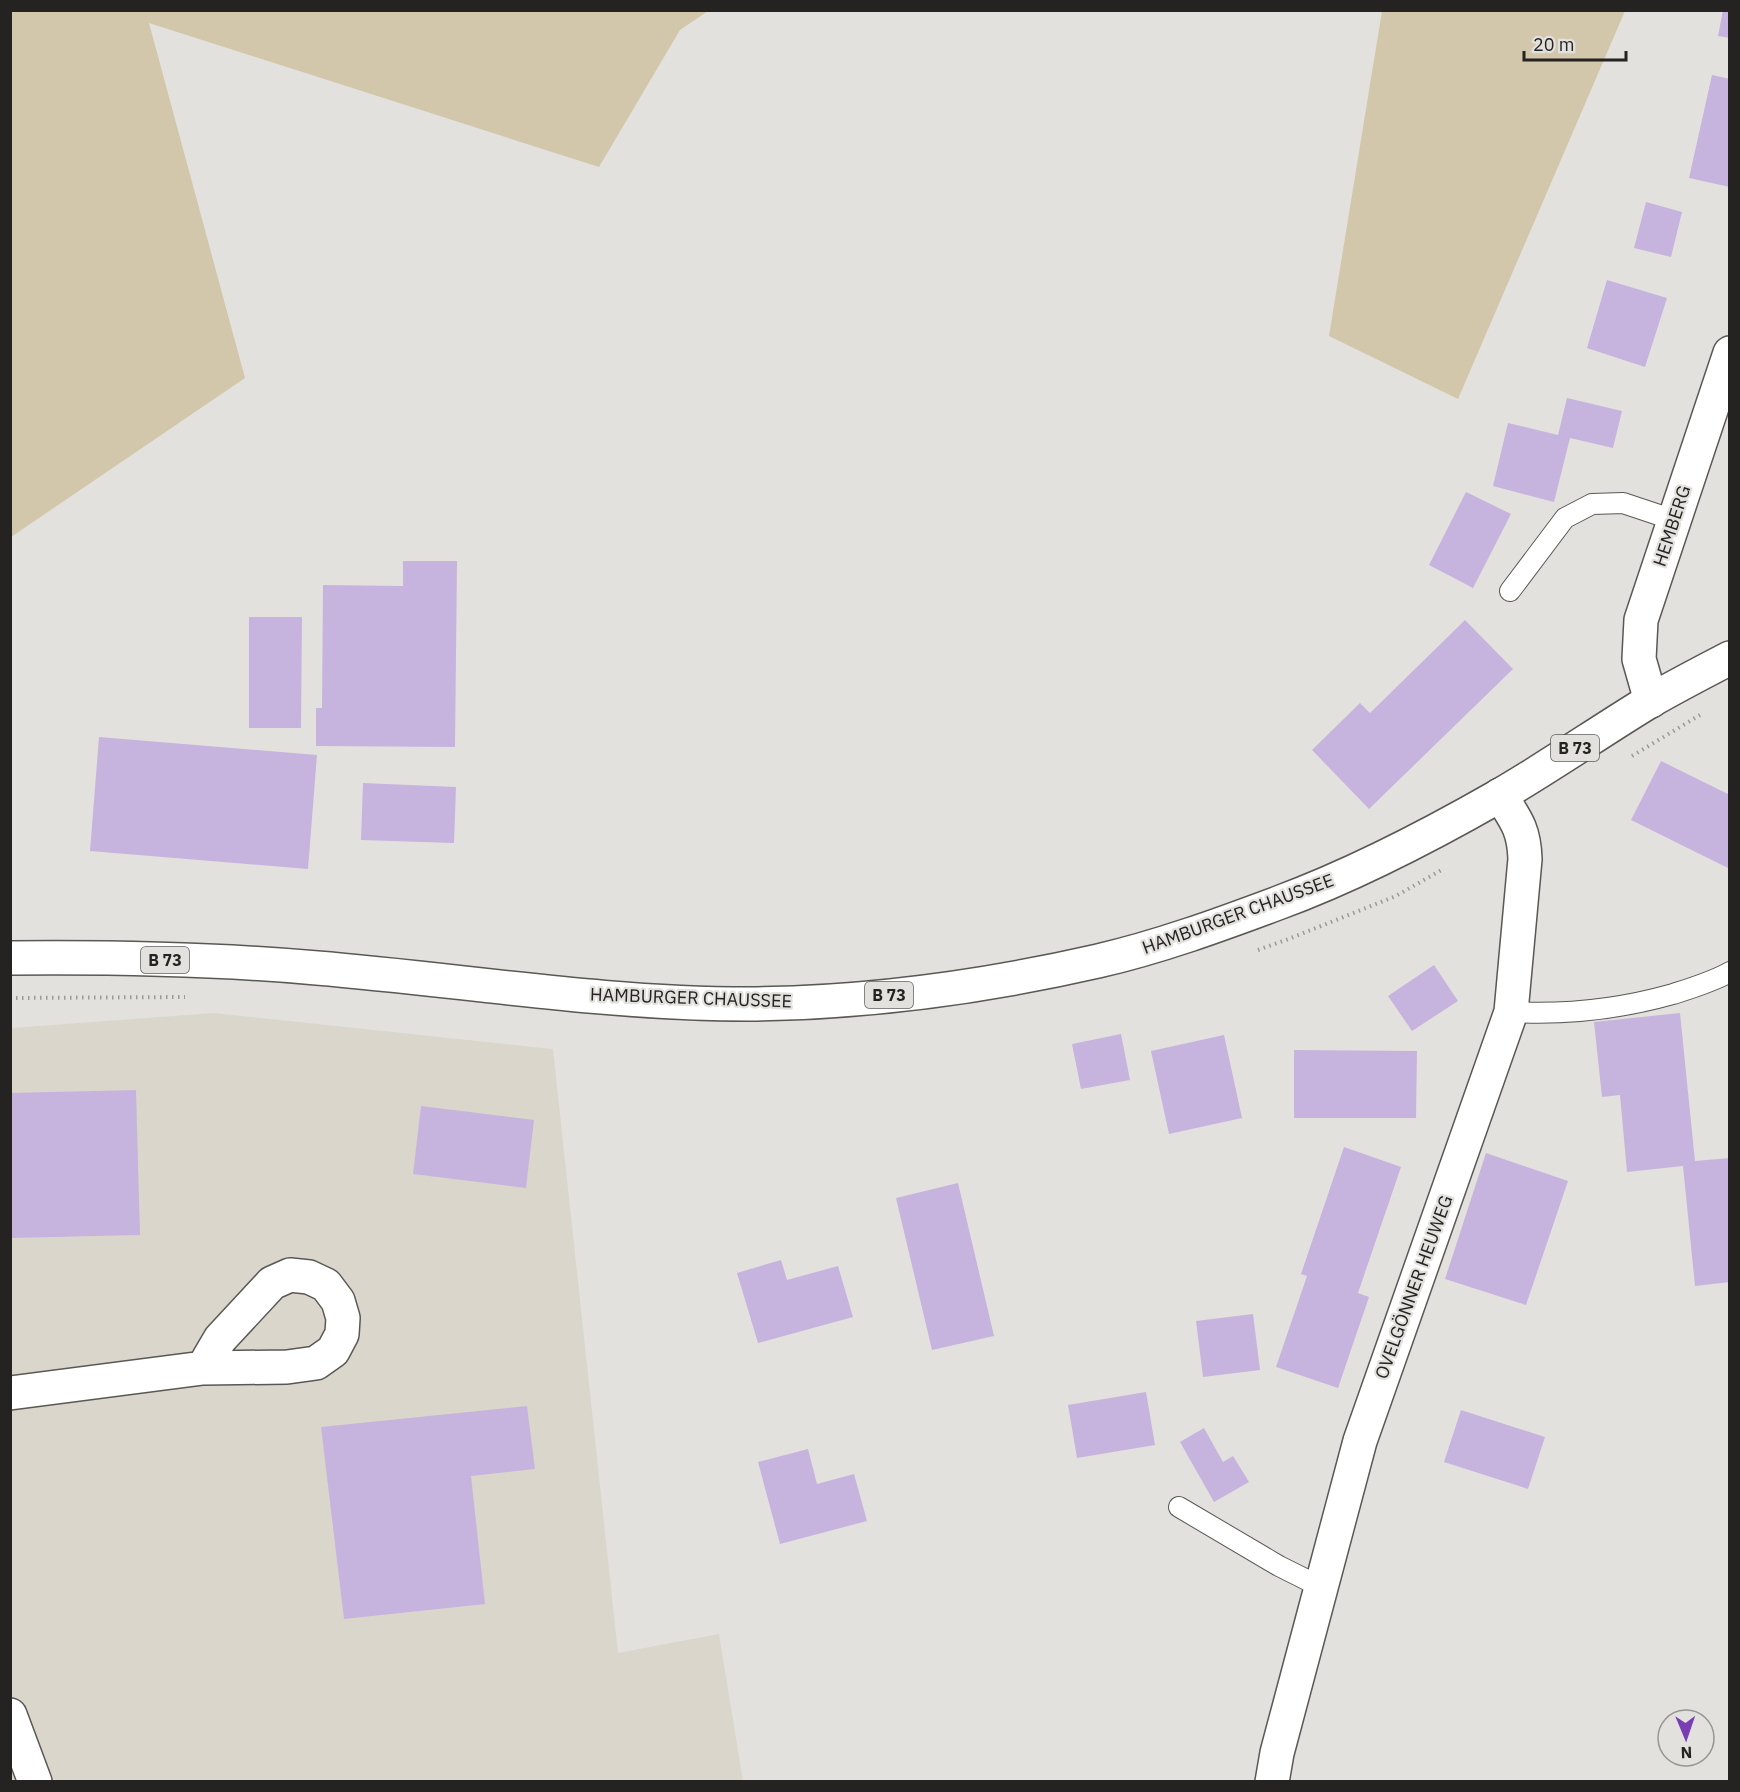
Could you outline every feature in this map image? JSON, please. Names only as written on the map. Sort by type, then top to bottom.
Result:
[{"type":"main road","name":"HEMBERG","points":[[1651,701],[1639,659],[1641,620],[1730,353]]},
{"type":"main road","name":"HAMBURGER CHAUSSEE","points":[[10,958],[88,957],[274,965],[566,994],[748,1004],[846,1000],[949,988],[1027,975],[1101,960],[1191,934],[1281,902],[1354,872],[1500,795],[1651,701],[1730,658]]},
{"type":"main road","name":"OVELGÖNNER HEUWEG","points":[[1272,1782],[1277,1753],[1360,1440],[1511,1012],[1525,859],[1524,842],[1519,824],[1500,795]]},
{"type":"main road","points":[[10,1393],[202,1368]]},
{"type":"main road","points":[[10,1715],[35,1782]]},
{"type":"lane","points":[[1510,591],[1564,518],[1592,504],[1623,503],[1674,520]]},
{"type":"lane","points":[[1511,1012],[1540,1014],[1592,1011],[1644,1002],[1698,986],[1730,972]]},
{"type":"lane","points":[[1179,1507],[1279,1566],[1321,1587]]},
{"type":"path","points":[[1628,758],[1706,712]]},
{"type":"path","points":[[1253,951],[1396,896],[1448,866]]},
{"type":"path","points":[[10,998],[196,997]]},
{"type":"shaded area","points":[[11,10],[708,11],[680,30],[599,167],[149,23],[245,378],[11,537]]},
{"type":"shaded area","points":[[1382,11],[1625,11],[1458,399],[1329,336]]},
{"type":"shaded area","points":[[214,1013],[553,1049],[618,1653],[719,1634],[743,1781],[11,1782],[11,1028]]},
{"type":"building","points":[[1723,10],[1730,10],[1730,38],[1718,36]]},
{"type":"building","points":[[1712,75],[1730,79],[1730,187],[1689,178]]},
{"type":"building","points":[[1646,202],[1682,212],[1671,257],[1634,248]]},
{"type":"building","points":[[1607,280],[1667,298],[1645,367],[1587,348]]},
{"type":"building","points":[[1567,398],[1622,411],[1613,448],[1570,438],[1554,502],[1493,486],[1508,423],[1558,435]]},
{"type":"building","points":[[1466,492],[1511,514],[1473,588],[1429,565]]},
{"type":"building","points":[[403,561],[457,561],[455,747],[316,746],[316,708],[322,708],[323,585],[403,586]]},
{"type":"building","points":[[249,617],[302,617],[301,728],[249,728]]},
{"type":"building","points":[[1465,620],[1513,669],[1369,809],[1312,750],[1360,703],[1370,713]]},
{"type":"building","points":[[99,737],[317,755],[308,869],[90,851]]},
{"type":"building","points":[[1661,761],[1730,795],[1730,869],[1631,820]]},
{"type":"building","points":[[363,783],[456,787],[454,843],[361,840]]},
{"type":"building","points":[[1434,965],[1458,1001],[1412,1031],[1388,996]]},
{"type":"building","points":[[1680,1013],[1695,1161],[1730,1158],[1730,1282],[1695,1286],[1683,1166],[1627,1172],[1620,1095],[1602,1097],[1594,1022]]},
{"type":"building","points":[[1121,1034],[1130,1080],[1081,1089],[1072,1044]]},
{"type":"building","points":[[1224,1035],[1242,1118],[1169,1134],[1151,1051]]},
{"type":"building","points":[[1294,1050],[1417,1051],[1416,1118],[1294,1118]]},
{"type":"building","points":[[136,1090],[140,1235],[10,1238],[10,1093]]},
{"type":"building","points":[[421,1106],[534,1120],[526,1188],[413,1174]]},
{"type":"building","points":[[1344,1147],[1401,1167],[1358,1293],[1369,1297],[1338,1388],[1276,1367],[1307,1276],[1301,1274]]},
{"type":"building","points":[[1486,1153],[1568,1181],[1526,1305],[1445,1279]]},
{"type":"building","points":[[958,1183],[994,1336],[932,1350],[896,1198]]},
{"type":"building","points":[[781,1260],[787,1280],[838,1266],[853,1317],[758,1343],[737,1273]]},
{"type":"building","points":[[1253,1314],[1260,1370],[1203,1377],[1196,1321]]},
{"type":"building","points":[[1146,1392],[1155,1445],[1077,1458],[1068,1405]]},
{"type":"building","points":[[527,1406],[535,1469],[471,1476],[485,1604],[344,1619],[321,1427]]},
{"type":"building","points":[[1461,1410],[1545,1437],[1528,1489],[1444,1462]]},
{"type":"building","points":[[1204,1428],[1223,1462],[1233,1456],[1249,1482],[1214,1502],[1180,1442]]},
{"type":"building","points":[[808,1449],[817,1484],[854,1474],[867,1521],[780,1544],[758,1462]]}]
